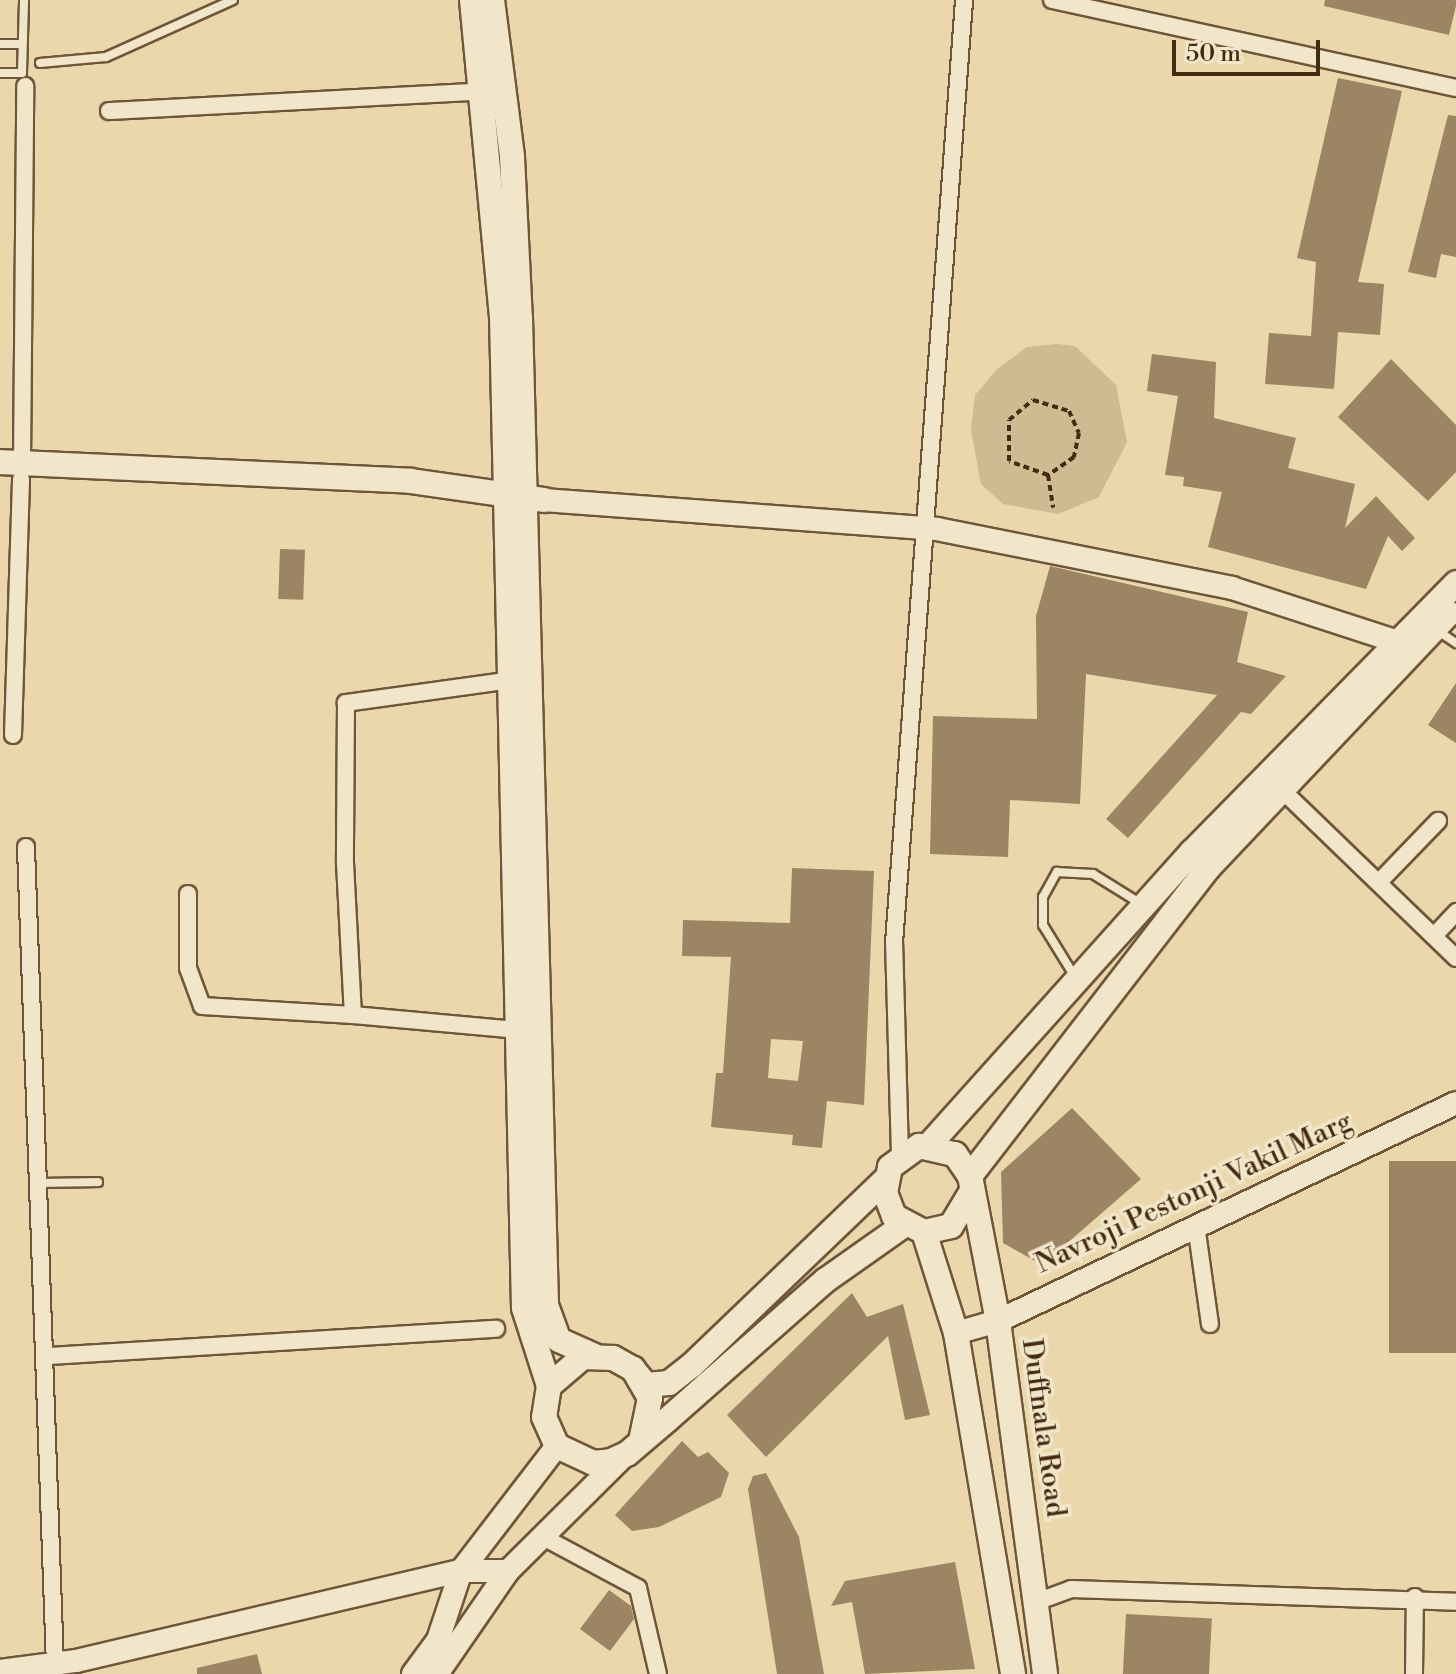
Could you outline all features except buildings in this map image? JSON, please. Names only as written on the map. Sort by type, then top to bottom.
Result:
[{"type":"main road","points":[[472,0],[486,91],[521,498],[512,680],[524,1308],[549,1386],[544,1417],[557,1446],[593,1463],[634,1447],[826,1280],[914,1228],[951,1226],[971,1184],[1209,867],[1282,790],[1456,583]]},
{"type":"main road","points":[[492,0],[512,157],[546,1305],[559,1340],[633,1369],[646,1385],[669,1383],[885,1180],[900,1155],[929,1145],[1144,906],[1407,645],[1434,629],[1456,605]]},
{"type":"main road","points":[[11,471],[521,498]]},
{"type":"main road","points":[[929,1145],[955,1154],[971,1184]]},
{"type":"main road","points":[[885,1180],[888,1205],[914,1228],[956,1333],[1013,1674]]},
{"type":"main road","name":"Duffnala Road","points":[[971,1184],[998,1321],[1045,1674]]},
{"type":"main road","points":[[549,1386],[566,1365],[595,1356]]},
{"type":"main road","points":[[633,1369],[650,1398],[634,1447]]},
{"type":"street","points":[[900,1155],[894,943],[964,0]]},
{"type":"street","points":[[1052,0],[1456,88]]},
{"type":"street","points":[[13,735],[8,682],[11,471],[23,80]]},
{"type":"street","points":[[109,111],[486,91]]},
{"type":"street","points":[[521,498],[926,528],[1232,588],[1407,645]]},
{"type":"street","points":[[353,1015],[346,703],[512,680]]},
{"type":"street","points":[[1282,790],[1456,958]]},
{"type":"street","points":[[1379,882],[1438,821]]},
{"type":"street","points":[[26,847],[49,1356],[55,1664]]},
{"type":"street","points":[[188,894],[188,968],[202,1006],[353,1015],[519,1030]]},
{"type":"street","points":[[1434,936],[1456,912]]},
{"type":"street","name":"Navroji Pestonji Vakil Marg","points":[[956,1333],[998,1321],[1456,1103]]},
{"type":"street","points":[[1196,1225],[1210,1324]]},
{"type":"street","points":[[49,1356],[496,1329]]},
{"type":"street","points":[[413,1674],[438,1640],[461,1571],[557,1446]]},
{"type":"street","points":[[437,1674],[508,1571],[634,1447]]},
{"type":"street","points":[[543,1537],[638,1588],[658,1674]]},
{"type":"street","points":[[0,1671],[55,1664],[461,1571],[508,1571]]},
{"type":"street","points":[[1036,1602],[1071,1589],[1415,1597],[1456,1602]]},
{"type":"street","points":[[1414,1674],[1415,1597]]},
{"type":"lane","points":[[0,73],[23,80],[24,0]]},
{"type":"lane","points":[[40,63],[106,57],[233,0]]},
{"type":"lane","points":[[0,44],[22,44]]},
{"type":"lane","points":[[1434,629],[1456,643]]},
{"type":"lane","points":[[1078,981],[1043,925],[1043,897],[1057,872],[1093,874],[1144,906]]},
{"type":"lane","points":[[42,1183],[98,1182]]},
{"type":"path","points":[[1033,400],[1069,411],[1079,433],[1074,457],[1048,475],[1009,461],[1009,420],[1033,400]]},
{"type":"path","points":[[1048,475],[1053,508]]},
{"type":"shaded area","points":[[1075,346],[1116,385],[1127,442],[1099,497],[1058,514],[1003,504],[981,484],[971,430],[975,395],[996,370],[1027,347]]}]
